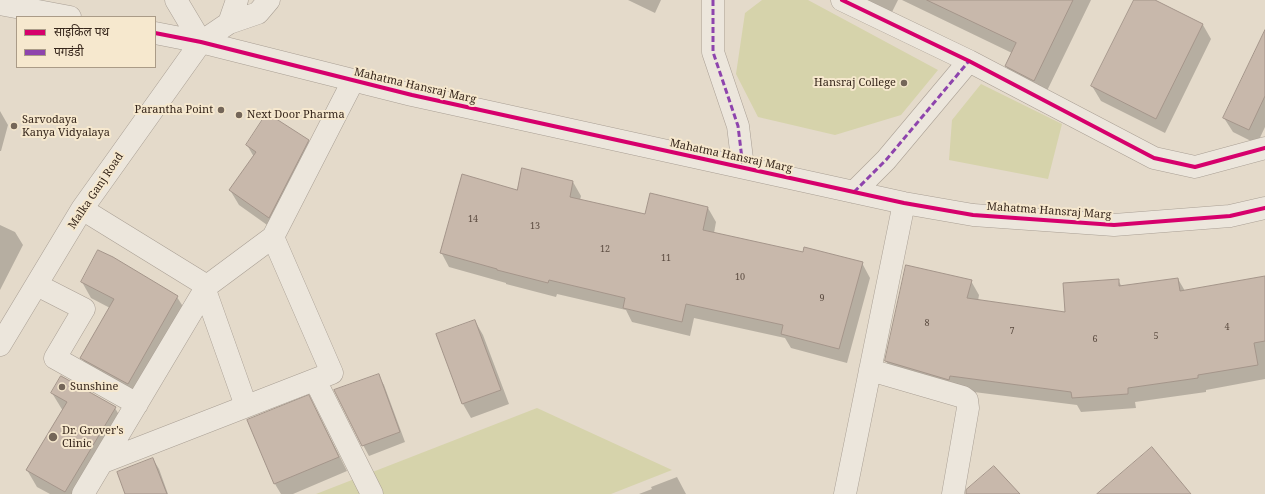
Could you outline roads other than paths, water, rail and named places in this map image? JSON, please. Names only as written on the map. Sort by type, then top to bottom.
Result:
[{"type":"street","points":[[176,0],[201,42],[229,23],[258,13],[269,0]]},
{"type":"street","points":[[229,23],[237,0]]},
{"type":"street","points":[[713,0],[713,52],[738,126],[743,168]]},
{"type":"street","points":[[842,0],[969,61],[1154,158],[1195,167],[1265,148]]},
{"type":"street","points":[[0,4],[65,16]]},
{"type":"street","name":"Mahatma Hansraj Marg","points":[[156,33],[201,42],[353,81],[743,168],[904,203],[973,215],[1114,225],[1230,216],[1265,208]]},
{"type":"street","name":"Malka Ganj Road","points":[[0,345],[82,209],[201,42]]},
{"type":"street","points":[[854,192],[886,160],[969,61]]},
{"type":"street","points":[[83,494],[206,288],[273,237],[353,81]]},
{"type":"street","points":[[845,494],[904,203]]},
{"type":"street","points":[[82,209],[206,288],[246,406]]},
{"type":"street","points":[[103,462],[332,373],[273,237]]},
{"type":"street","points":[[36,284],[84,309],[55,358],[137,404]]},
{"type":"street","points":[[870,370],[964,397],[967,400],[968,408],[953,494]]},
{"type":"street","points":[[315,380],[372,494]]},
{"type":"place","name":"Hansraj College","points":[[904,83]]},
{"type":"place","name":"Parantha Point","points":[[221,110]]},
{"type":"place","name":"Next Door Pharma","points":[[239,115]]},
{"type":"place","name":"Sarvodaya Kanya Vidyalaya","points":[[14,126]]},
{"type":"place","name":"Sunshine","points":[[62,387]]},
{"type":"place","name":"Dr. Grover's Clinic","points":[[53,437]]}]
